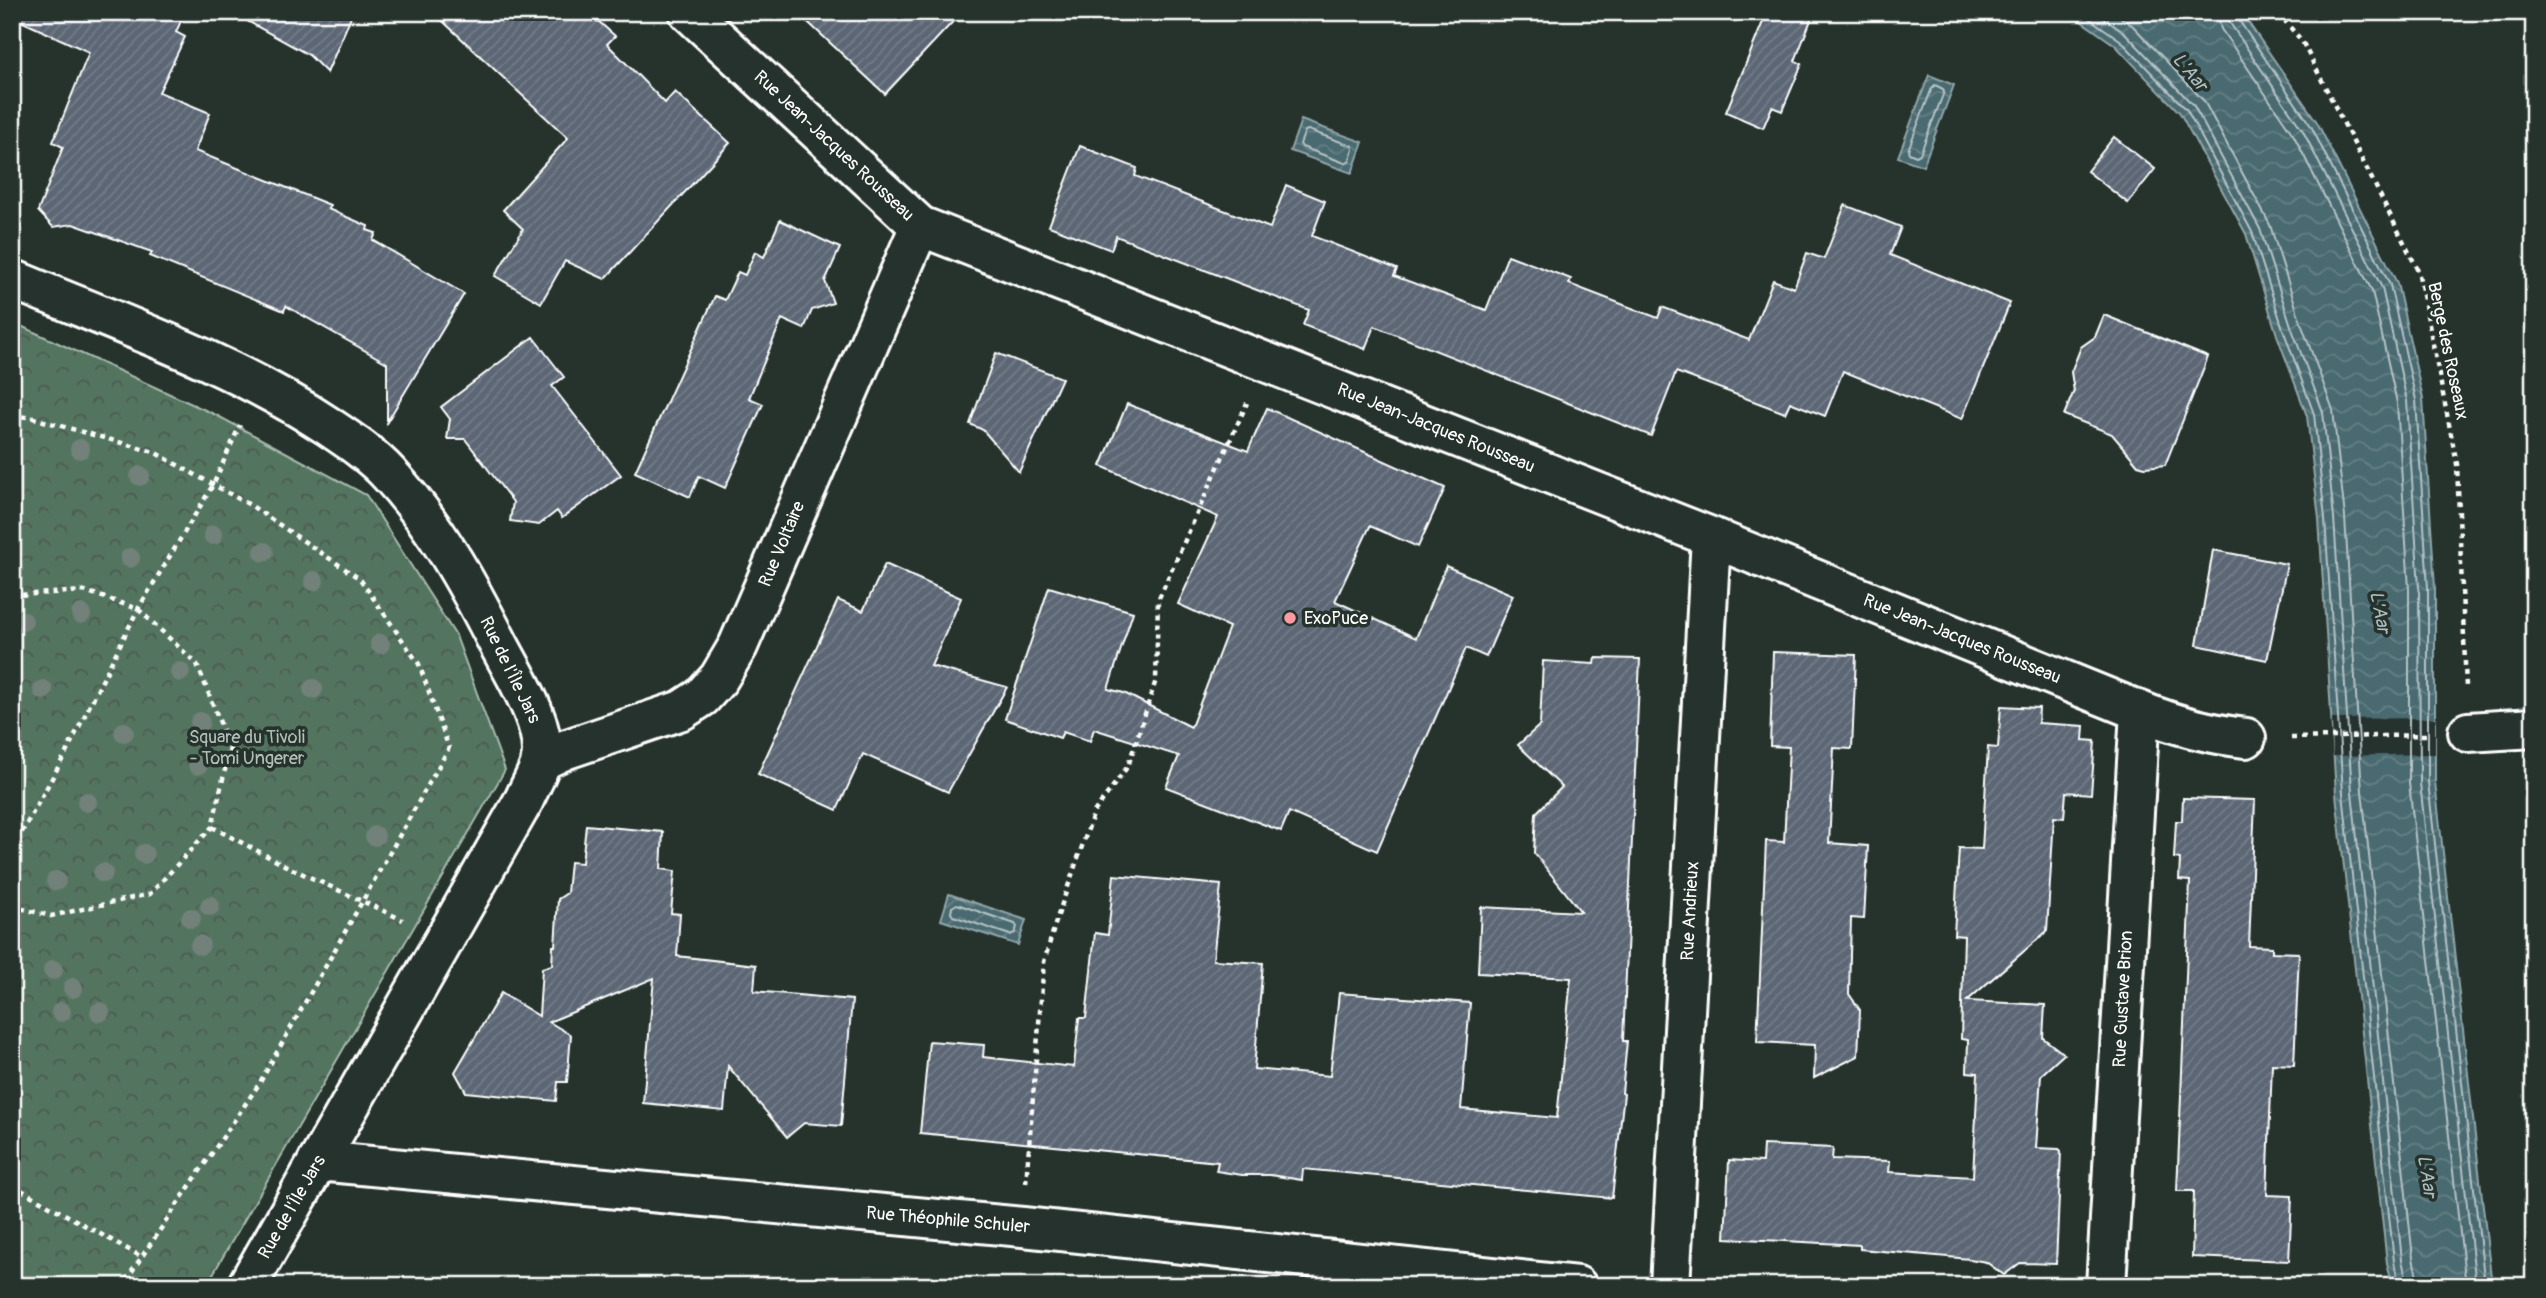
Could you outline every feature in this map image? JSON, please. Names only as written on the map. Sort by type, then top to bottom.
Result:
[{"type":"street","name":"Rue Jean-Jacques Rousseau","points":[[689,12],[920,226],[1711,537],[2180,727],[2213,735],[2246,738]]},
{"type":"street","name":"Rue Voltaire","points":[[541,761],[564,750],[682,710],[702,697],[719,678],[738,646],[920,226]]},
{"type":"street","name":"Rue de l'Île Jars","points":[[12,279],[245,377],[296,405],[350,441],[388,473],[425,518],[484,616],[531,708],[540,737],[541,761],[524,800],[247,1286]]},
{"type":"street","name":"Rue Andrieux","points":[[1670,1286],[1711,537]]},
{"type":"street","name":"Rue Gustave Brion","points":[[2106,1286],[2140,711]]},
{"type":"street","points":[[2468,732],[2534,728]]},
{"type":"street","name":"Rue Théophile Schuler","points":[[318,1161],[1023,1227],[1577,1286]]},
{"type":"path","name":"Berge des Roseaux","points":[[2277,12],[2302,41],[2418,270],[2457,464],[2468,732]]},
{"type":"path","points":[[1023,1227],[1044,962],[1056,918],[1094,812],[1128,766],[1156,680],[1158,600],[1266,361]]},
{"type":"path","points":[[12,850],[66,753],[138,609],[213,485],[248,408],[245,377]]},
{"type":"path","points":[[12,415],[33,418],[154,452],[250,505],[360,579],[419,664],[449,748],[259,1084],[122,1286]]},
{"type":"path","points":[[12,597],[85,592],[138,609],[197,664],[230,748],[212,827],[150,894],[51,916],[12,906]]},
{"type":"path","points":[[2326,737],[2419,736]]},
{"type":"path","points":[[212,827],[288,867],[405,920]]},
{"type":"path","points":[[12,1185],[142,1257]]},
{"type":"green space","name":"Square du Tivoli - Tomi Ungerer","points":[[12,322],[216,415],[366,495],[456,636],[505,770],[206,1286],[12,1286]]},
{"type":"water","name":"L'Aar","points":[[2068,12],[2241,12],[2317,122],[2397,283],[2423,399],[2435,588],[2435,782],[2492,1286],[2393,1286],[2387,1263],[2336,794],[2319,519],[2307,416],[2277,335],[2246,234],[2180,113],[2115,45]]},
{"type":"water","points":[[1929,75],[1954,85],[1923,166],[1898,157]]},
{"type":"water","points":[[1301,120],[1363,142],[1352,173],[1290,151]]},
{"type":"water","points":[[949,894],[1026,920],[1018,945],[941,920]]},
{"type":"pier","points":[[2435,718],[2435,754],[2333,756],[2332,719]]},
{"type":"building","points":[[12,12],[185,12],[176,32],[185,37],[159,92],[210,113],[195,151],[330,205],[328,209],[368,226],[367,230],[376,233],[373,240],[464,294],[387,422],[387,363],[286,306],[284,311],[150,256],[152,252],[73,224],[53,227],[38,211],[63,147],[53,142],[89,52],[12,17]]},
{"type":"building","points":[[231,12],[353,12],[327,73],[309,55]]},
{"type":"building","points":[[433,12],[588,12],[615,36],[607,44],[665,103],[675,92],[730,143],[605,279],[565,261],[541,303],[495,276],[523,229],[503,210],[568,138]]},
{"type":"building","points":[[797,12],[962,12],[885,94]]},
{"type":"building","points":[[1767,12],[1814,12],[1795,61],[1802,64],[1782,111],[1772,107],[1763,128],[1726,112]]},
{"type":"building","points":[[2114,137],[2155,169],[2128,203],[2087,171]]},
{"type":"building","points":[[1080,146],[1137,168],[1135,176],[1270,228],[1286,185],[1325,201],[1312,236],[1397,269],[1394,276],[1486,310],[1508,255],[1571,279],[1569,284],[1658,318],[1662,307],[1749,340],[1773,280],[1794,288],[1807,253],[1824,259],[1845,205],[1901,227],[1890,255],[2010,303],[1962,419],[1843,371],[1825,416],[1790,402],[1785,413],[1676,372],[1651,436],[1374,326],[1365,349],[1303,325],[1309,310],[1116,236],[1111,250],[1049,226]]},
{"type":"building","points":[[780,220],[840,248],[825,281],[833,303],[812,310],[804,329],[782,319],[749,398],[763,404],[725,488],[699,476],[690,497],[635,472],[715,296],[725,300],[738,272],[745,275],[755,252],[764,257]]},
{"type":"building","points":[[2104,315],[2208,357],[2165,465],[2138,465],[2112,434],[2064,415],[2074,391],[2071,372],[2081,347],[2095,337]]},
{"type":"building","points":[[533,337],[564,377],[552,386],[621,475],[562,518],[557,511],[539,525],[510,521],[513,502],[465,439],[447,439],[450,419],[441,407]]},
{"type":"building","points":[[996,353],[1062,378],[1019,472],[983,430],[970,424]]},
{"type":"building","points":[[1127,404],[1248,451],[1267,408],[1445,488],[1418,547],[1370,526],[1335,601],[1416,638],[1446,566],[1513,595],[1486,657],[1466,648],[1377,851],[1289,812],[1281,831],[1166,787],[1179,756],[1094,729],[1090,741],[1063,732],[1060,738],[1005,719],[1049,587],[1133,612],[1108,689],[1124,693],[1191,727],[1229,627],[1178,604],[1218,517],[1101,466]]},
{"type":"building","points":[[2213,550],[2287,564],[2267,660],[2197,645]]},
{"type":"building","points":[[885,564],[961,598],[931,666],[1007,687],[948,792],[863,754],[837,810],[758,774],[838,600],[863,611]]},
{"type":"building","points":[[1773,652],[1856,655],[1852,749],[1834,748],[1829,843],[1868,846],[1864,919],[1851,918],[1849,994],[1860,1010],[1858,1056],[1814,1078],[1815,1045],[1757,1042],[1766,841],[1784,842],[1789,747],[1770,746]]},
{"type":"building","points":[[1595,658],[1640,659],[1623,1041],[1627,1041],[1612,1198],[1303,1169],[1302,1180],[1270,1175],[1242,1175],[1216,1171],[1218,1162],[920,1133],[929,1041],[984,1045],[983,1057],[1074,1067],[1079,1018],[1086,1018],[1095,933],[1108,935],[1114,875],[1221,885],[1213,960],[1263,963],[1254,1069],[1330,1076],[1339,993],[1470,1003],[1461,1109],[1557,1118],[1571,978],[1478,973],[1481,907],[1581,912],[1534,853],[1536,813],[1562,787],[1518,745],[1540,725],[1543,661],[1594,664]]},
{"type":"building","points":[[2001,706],[2039,708],[2038,723],[2084,726],[2083,740],[2095,741],[2091,794],[2066,792],[2064,818],[2054,817],[2047,931],[1967,1001],[2045,1005],[2043,1038],[2064,1054],[2041,1075],[2036,1148],[2061,1151],[2056,1264],[2020,1263],[2004,1275],[1986,1262],[1970,1259],[1860,1249],[1860,1245],[1725,1238],[1729,1160],[1762,1162],[1763,1145],[1833,1148],[1832,1159],[1890,1161],[1889,1172],[1973,1177],[1978,1073],[1967,1072],[1968,1040],[1961,1039],[1964,936],[1954,935],[1959,848],[1982,849],[1988,747],[1998,748]]},
{"type":"building","points":[[2183,798],[2255,800],[2249,946],[2272,947],[2272,952],[2299,953],[2294,1065],[2272,1064],[2267,1195],[2292,1196],[2289,1261],[2192,1257],[2194,1191],[2177,1191],[2190,881],[2179,880],[2180,859],[2174,858],[2176,821],[2182,821]]},
{"type":"building","points":[[586,825],[663,832],[661,869],[675,871],[671,913],[680,914],[677,956],[756,965],[754,991],[852,1000],[841,1126],[804,1123],[787,1137],[728,1066],[724,1111],[643,1103],[654,978],[549,1022],[571,1035],[567,1082],[558,1082],[556,1101],[466,1092],[455,1072],[501,993],[539,1016],[542,968],[552,965],[558,899],[567,893],[570,862],[582,863]]},
{"type":"place","name":"ExoPuce","points":[[1290,618]]}]
